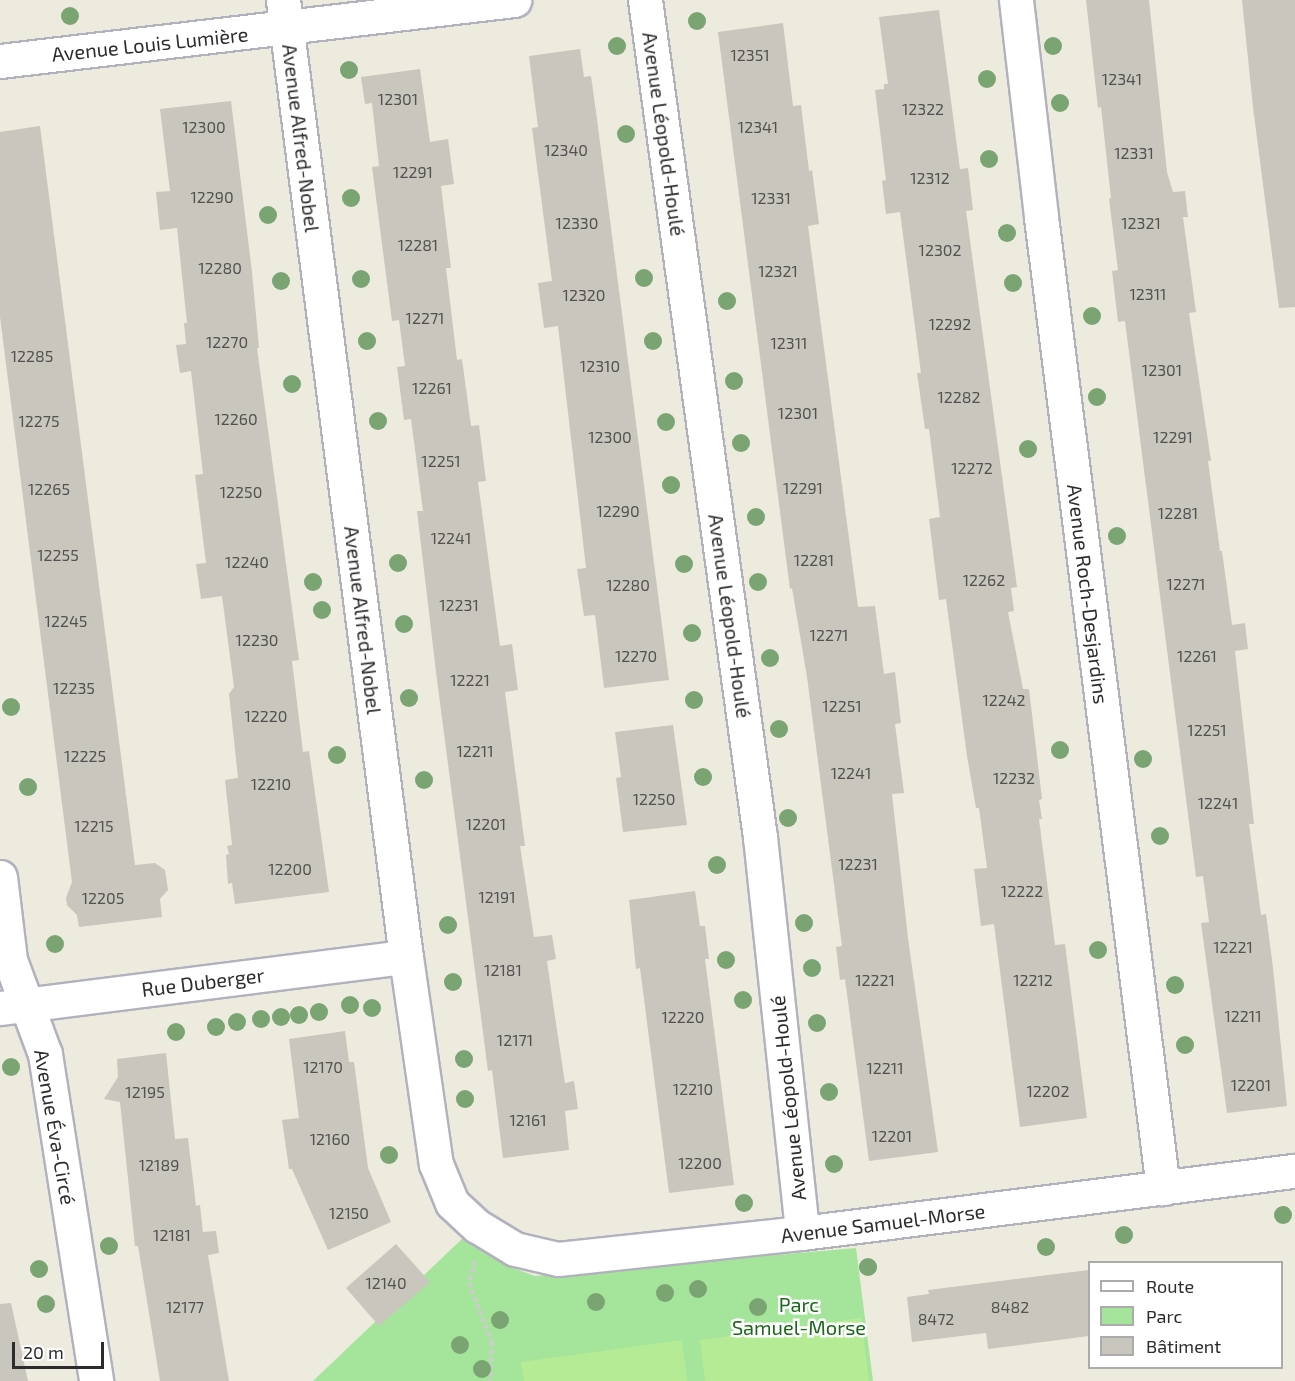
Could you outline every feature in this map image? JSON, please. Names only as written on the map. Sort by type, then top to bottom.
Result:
[{"type":"street","name":"Avenue Louis Lumière","points":[[0,61],[285,14],[514,0]]},
{"type":"street","name":"Avenue Léopold-Houlé","points":[[645,0],[760,837],[802,1233]]},
{"type":"street","name":"Avenue Roch-Desjardins","points":[[1016,0],[1041,217],[1163,1188]]},
{"type":"street","name":"Avenue Alfred-Nobel","points":[[285,14],[406,957],[436,1164],[452,1203],[480,1227]]},
{"type":"street","name":"Avenue Éva-Circé","points":[[0,877],[13,1006],[45,1054],[96,1381]]},
{"type":"street","name":"Rue Duberger","points":[[13,1006],[406,957]]},
{"type":"street","name":"Avenue Samuel-Morse","points":[[480,1227],[515,1249],[558,1259],[802,1233],[1295,1171]]},
{"type":"path","points":[[480,1227],[469,1283],[492,1342],[490,1381]]},
{"type":"green space","name":"Parc Samuel-Morse","points":[[463,1238],[505,1265],[535,1276],[856,1248],[873,1381],[313,1381]]},
{"type":"green space","points":[[861,1318],[869,1381],[705,1381],[700,1340]]},
{"type":"green space","points":[[682,1340],[687,1381],[524,1381],[521,1362]]},
{"type":"building","points":[[1086,0],[1149,0],[1167,172],[1173,192],[1185,191],[1188,217],[1183,217],[1196,312],[1189,313],[1211,461],[1208,461],[1220,551],[1222,551],[1232,625],[1245,623],[1248,649],[1235,651],[1254,824],[1249,824],[1261,915],[1266,914],[1287,1106],[1227,1113],[1201,923],[1209,922],[1203,876],[1196,877],[1125,321],[1118,322],[1112,271],[1118,270],[1109,199],[1111,198]]},
{"type":"building","points":[[1242,0],[1295,0],[1295,307],[1279,308],[1253,107]]},
{"type":"building","points":[[939,10],[960,169],[968,168],[973,210],[966,211],[1017,587],[1011,588],[1014,611],[1008,612],[1023,689],[1029,689],[1042,799],[1039,800],[1042,819],[1039,819],[1055,945],[1065,944],[1087,1118],[1020,1127],[994,924],[981,926],[974,869],[987,868],[979,808],[976,808],[967,756],[946,599],[939,600],[929,519],[940,517],[929,429],[925,429],[917,373],[921,373],[900,212],[886,214],[882,181],[886,180],[875,90],[884,89],[884,84],[888,84],[879,17]]},
{"type":"building","points":[[783,23],[793,106],[801,105],[809,171],[812,170],[819,224],[808,226],[858,607],[875,606],[884,674],[895,672],[901,723],[895,724],[904,793],[892,794],[908,938],[938,1152],[869,1161],[845,979],[840,980],[836,947],[842,946],[807,677],[792,588],[790,589],[718,32]]},
{"type":"building","points":[[580,49],[584,77],[591,76],[669,680],[604,688],[595,615],[584,616],[577,569],[586,568],[558,326],[544,328],[538,283],[552,281],[532,128],[538,127],[529,56]]},
{"type":"building","points":[[420,69],[430,142],[448,139],[454,184],[441,186],[451,268],[446,268],[457,360],[462,359],[471,426],[479,425],[486,481],[478,482],[500,646],[512,644],[518,690],[505,692],[525,846],[520,846],[534,937],[552,935],[556,959],[547,961],[554,1010],[565,1083],[574,1081],[578,1109],[565,1111],[569,1150],[503,1158],[492,1070],[488,1071],[436,672],[417,511],[423,511],[411,419],[404,420],[397,367],[405,366],[399,320],[392,321],[372,167],[379,166],[372,103],[365,104],[361,77]]},
{"type":"building","points":[[231,101],[252,272],[259,348],[257,348],[299,660],[292,661],[303,752],[309,751],[329,892],[235,904],[232,883],[228,884],[226,855],[229,854],[227,846],[232,845],[225,780],[238,778],[229,694],[234,687],[222,596],[201,599],[196,564],[206,563],[195,475],[203,474],[191,371],[180,373],[176,345],[186,344],[184,323],[187,323],[177,228],[160,230],[156,192],[170,191],[160,109]]},
{"type":"building","points":[[40,126],[135,865],[155,863],[165,870],[168,890],[160,899],[162,917],[79,927],[77,915],[67,905],[66,898],[72,882],[0,317],[0,132]]},
{"type":"building","points":[[673,725],[687,825],[623,832],[616,778],[621,777],[615,732]]},
{"type":"building","points":[[695,891],[700,926],[705,926],[709,959],[705,959],[734,1185],[669,1193],[640,968],[636,969],[629,900]]},
{"type":"building","points":[[345,1031],[349,1062],[354,1062],[368,1168],[391,1222],[328,1250],[292,1169],[289,1169],[282,1120],[299,1118],[289,1039]]},
{"type":"building","points":[[166,1053],[175,1139],[188,1138],[196,1206],[200,1205],[203,1232],[216,1231],[219,1253],[208,1255],[229,1381],[160,1381],[138,1246],[135,1246],[120,1102],[104,1099],[118,1077],[117,1059]]},
{"type":"building","points":[[396,1244],[430,1282],[379,1326],[346,1288]]},
{"type":"building","points":[[1088,1270],[1088,1336],[988,1349],[986,1333],[912,1342],[907,1297],[929,1294],[928,1290]]},
{"type":"building","points":[[11,1303],[28,1381],[0,1381],[0,1304]]}]
